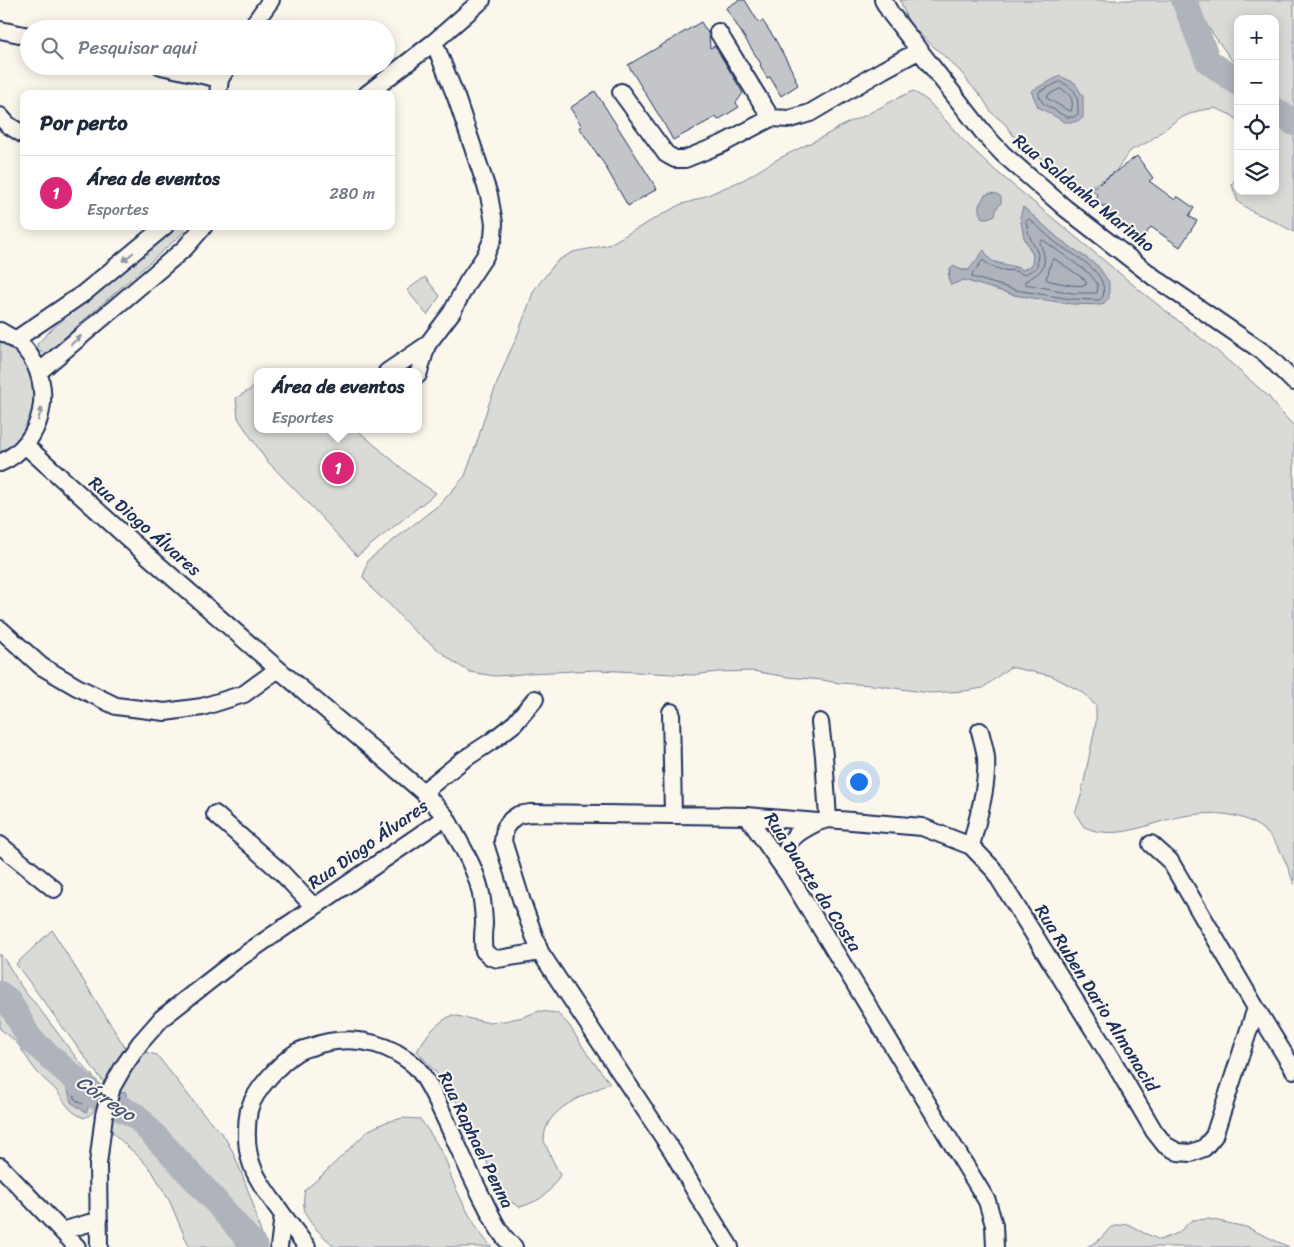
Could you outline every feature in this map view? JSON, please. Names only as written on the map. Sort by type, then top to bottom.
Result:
[{"type":"street","points":[[257,20],[271,0]]},
{"type":"street","points":[[395,72],[434,42],[482,0]]},
{"type":"street","name":"Rua Saldanha Marinho","points":[[883,0],[891,14],[986,136],[1004,154],[1059,203],[1155,278],[1266,354],[1294,382]]},
{"type":"street","points":[[0,30],[20,34]]},
{"type":"street","points":[[718,32],[771,118]]},
{"type":"street","points":[[393,368],[427,345],[452,312],[467,283],[485,256],[493,238],[494,223],[486,186],[456,97],[434,42]]},
{"type":"street","points":[[621,92],[666,154],[675,159],[685,159],[722,144],[771,118],[790,119],[810,113],[882,70],[920,50]]},
{"type":"street","points":[[200,75],[222,80]]},
{"type":"street","points":[[372,90],[391,75]]},
{"type":"street","points":[[0,116],[8,125],[20,132]]},
{"type":"street","points":[[15,340],[84,293],[160,230]]},
{"type":"street","points":[[39,372],[185,248],[201,230]]},
{"type":"street","points":[[0,331],[24,347],[39,372],[42,384],[43,406],[37,427],[25,446],[0,463]]},
{"type":"street","points":[[420,368],[427,345]]},
{"type":"street","name":"Rua Diogo Álvares","points":[[25,446],[132,542],[423,792],[446,817],[236,961],[162,1018],[140,1043],[112,1087],[104,1116],[98,1164],[99,1247]]},
{"type":"street","points":[[0,629],[41,666],[77,687],[116,706],[165,712],[202,707],[244,694],[278,668]]},
{"type":"street","points":[[423,792],[463,760],[515,723],[535,699]]},
{"type":"street","points":[[671,712],[673,815]]},
{"type":"street","points":[[790,876],[786,854],[788,845],[795,835],[823,820],[824,756],[820,722]]},
{"type":"street","points":[[972,846],[986,776],[986,756],[980,731]]},
{"type":"street","name":"Rua Duarte da Costa","points":[[730,1247],[673,1152],[540,952],[503,841],[505,828],[518,815],[530,813],[747,816],[790,876],[987,1201],[994,1226],[995,1247]]},
{"type":"street","points":[[216,814],[281,872],[314,907]]},
{"type":"street","name":"Rua Ruben Dario Almonacid","points":[[747,816],[922,827],[972,846],[993,869],[1154,1131],[1165,1145],[1178,1152],[1191,1153],[1204,1148],[1214,1136],[1256,1008]]},
{"type":"street","points":[[446,817],[479,882],[484,922],[482,942],[484,951],[491,957],[498,959],[540,952]]},
{"type":"street","points":[[1151,844],[1174,867],[1294,1070]]},
{"type":"street","points":[[0,845],[54,889]]},
{"type":"street","name":"Rua Raphael Penna","points":[[307,1247],[262,1187],[250,1160],[247,1131],[250,1108],[260,1089],[275,1070],[298,1052],[323,1042],[352,1039],[376,1044],[395,1052],[416,1067],[432,1092],[497,1228],[514,1247]]},
{"type":"street","points":[[0,1166],[77,1247]]},
{"type":"street","points":[[279,1247],[283,1214]]},
{"type":"street","points":[[62,1231],[98,1220]]},
{"type":"shaded area","points":[[900,0],[1173,0],[1199,58],[1217,78],[1234,92],[1234,117],[1215,108],[1197,111],[1178,119],[1148,142],[1130,151],[1115,172],[1083,190],[1015,138],[1005,124],[991,112],[982,97],[960,71],[909,24]]},
{"type":"shaded area","points":[[1195,0],[1294,0],[1294,115],[1279,102],[1279,15],[1234,15],[1234,63],[1208,27]]},
{"type":"shaded area","points":[[913,91],[928,101],[963,140],[996,171],[1148,297],[1216,350],[1269,397],[1294,426],[1294,884],[1281,853],[1270,836],[1260,827],[1236,816],[1210,813],[1196,814],[1136,829],[1111,833],[1084,827],[1075,813],[1081,796],[1096,723],[1096,706],[1084,693],[1052,676],[1010,667],[983,688],[930,693],[873,685],[788,677],[752,671],[692,675],[599,670],[495,676],[470,672],[455,663],[413,630],[375,592],[363,577],[368,560],[440,504],[465,476],[488,406],[534,290],[557,261],[573,252],[608,245],[679,205],[696,200],[745,179],[776,160]],"holes":[[[1023,207],[1058,238],[1038,298],[1014,295],[948,275],[950,269],[954,266],[958,269],[967,270],[991,261],[1023,270],[1032,265],[1033,255],[1024,237]]]},
{"type":"shaded area","points":[[1279,126],[1294,135],[1294,232],[1253,212],[1238,202],[1236,195],[1279,195]]},
{"type":"shaded area","points":[[168,230],[185,230],[48,352],[43,353],[38,350],[37,344]]},
{"type":"shaded area","points":[[425,277],[440,296],[427,315],[407,290]]},
{"type":"shaded area","points":[[0,331],[33,359],[37,427],[0,463]]},
{"type":"shaded area","points":[[254,387],[254,433],[361,433],[412,477],[436,493],[357,556],[266,460],[238,418],[236,398]]},
{"type":"shaded area","points":[[52,930],[126,1049],[114,1066],[107,1087],[16,964]]},
{"type":"shaded area","points":[[0,954],[25,992],[78,1060],[100,1084],[94,1111],[84,1118],[70,1109],[55,1089],[35,1070],[18,1044],[0,1029]]},
{"type":"shaded area","points":[[539,1011],[557,1013],[569,1025],[588,1055],[610,1083],[568,1104],[551,1119],[546,1129],[544,1140],[560,1175],[544,1196],[520,1207],[504,1198],[495,1186],[485,1156],[451,1091],[417,1051],[431,1030],[452,1015],[486,1022],[504,1021]]},
{"type":"shaded area","points":[[140,1051],[157,1055],[200,1110],[224,1136],[242,1174],[266,1247],[189,1247],[170,1202],[152,1171],[113,1133],[108,1122],[122,1080]],"holes":[[[120,1093],[139,1105],[150,1124],[144,1128],[132,1121],[118,1119],[118,1114],[113,1114],[119,1102]]]},
{"type":"shaded area","points":[[403,1118],[420,1119],[428,1130],[448,1166],[461,1200],[481,1234],[492,1247],[335,1247],[311,1224],[305,1212],[305,1190],[369,1130],[386,1122]]},
{"type":"shaded area","points":[[1209,1219],[1246,1227],[1289,1247],[1087,1247],[1099,1240],[1111,1227],[1128,1224],[1160,1240],[1178,1233],[1192,1220]]},
{"type":"water","points":[[1060,76],[1075,83],[1083,97],[1083,118],[1075,122],[1065,122],[1038,107],[1031,91]]},
{"type":"water","points":[[991,193],[1001,197],[1001,203],[995,215],[982,218],[979,211],[980,204],[985,195]]},
{"type":"water","points":[[1023,207],[1058,238],[1098,266],[1109,282],[1109,298],[1102,305],[1071,304],[1014,295],[964,280],[951,285],[949,280],[950,269],[954,266],[968,271],[984,250],[990,259],[998,264],[1023,270],[1032,265],[1033,255],[1024,237],[1020,217]]},
{"type":"water","points":[[87,1075],[98,1085],[86,1113],[71,1102],[67,1086]]},
{"type":"water","points":[[126,1092],[126,1098],[139,1105],[150,1124],[144,1128],[132,1121],[118,1119],[118,1114],[113,1114],[119,1102],[120,1093]]},
{"type":"building","points":[[739,0],[745,0],[759,23],[762,20],[775,39],[796,78],[798,85],[781,96],[770,77],[767,78],[761,64],[726,8]]},
{"type":"building","points":[[701,22],[709,35],[710,48],[715,46],[743,93],[736,103],[739,107],[718,120],[716,117],[673,140],[628,65]]},
{"type":"building","points":[[595,91],[657,189],[628,206],[604,164],[579,127],[582,126],[570,108]]},
{"type":"building","points":[[1137,156],[1153,178],[1149,181],[1175,200],[1177,196],[1194,208],[1189,216],[1197,221],[1180,247],[1151,227],[1142,239],[1114,217],[1105,205],[1103,207],[1092,189]]},
{"type":"waterway","points":[[1184,0],[1208,61],[1234,80]]},
{"type":"waterway","points":[[1279,113],[1294,123]]},
{"type":"waterway","name":"Córrego","points":[[0,994],[9,1001],[30,1039],[93,1095],[136,1116],[209,1194],[255,1247]]},
{"type":"place","name":"Área de eventos","points":[[338,468]]}]
